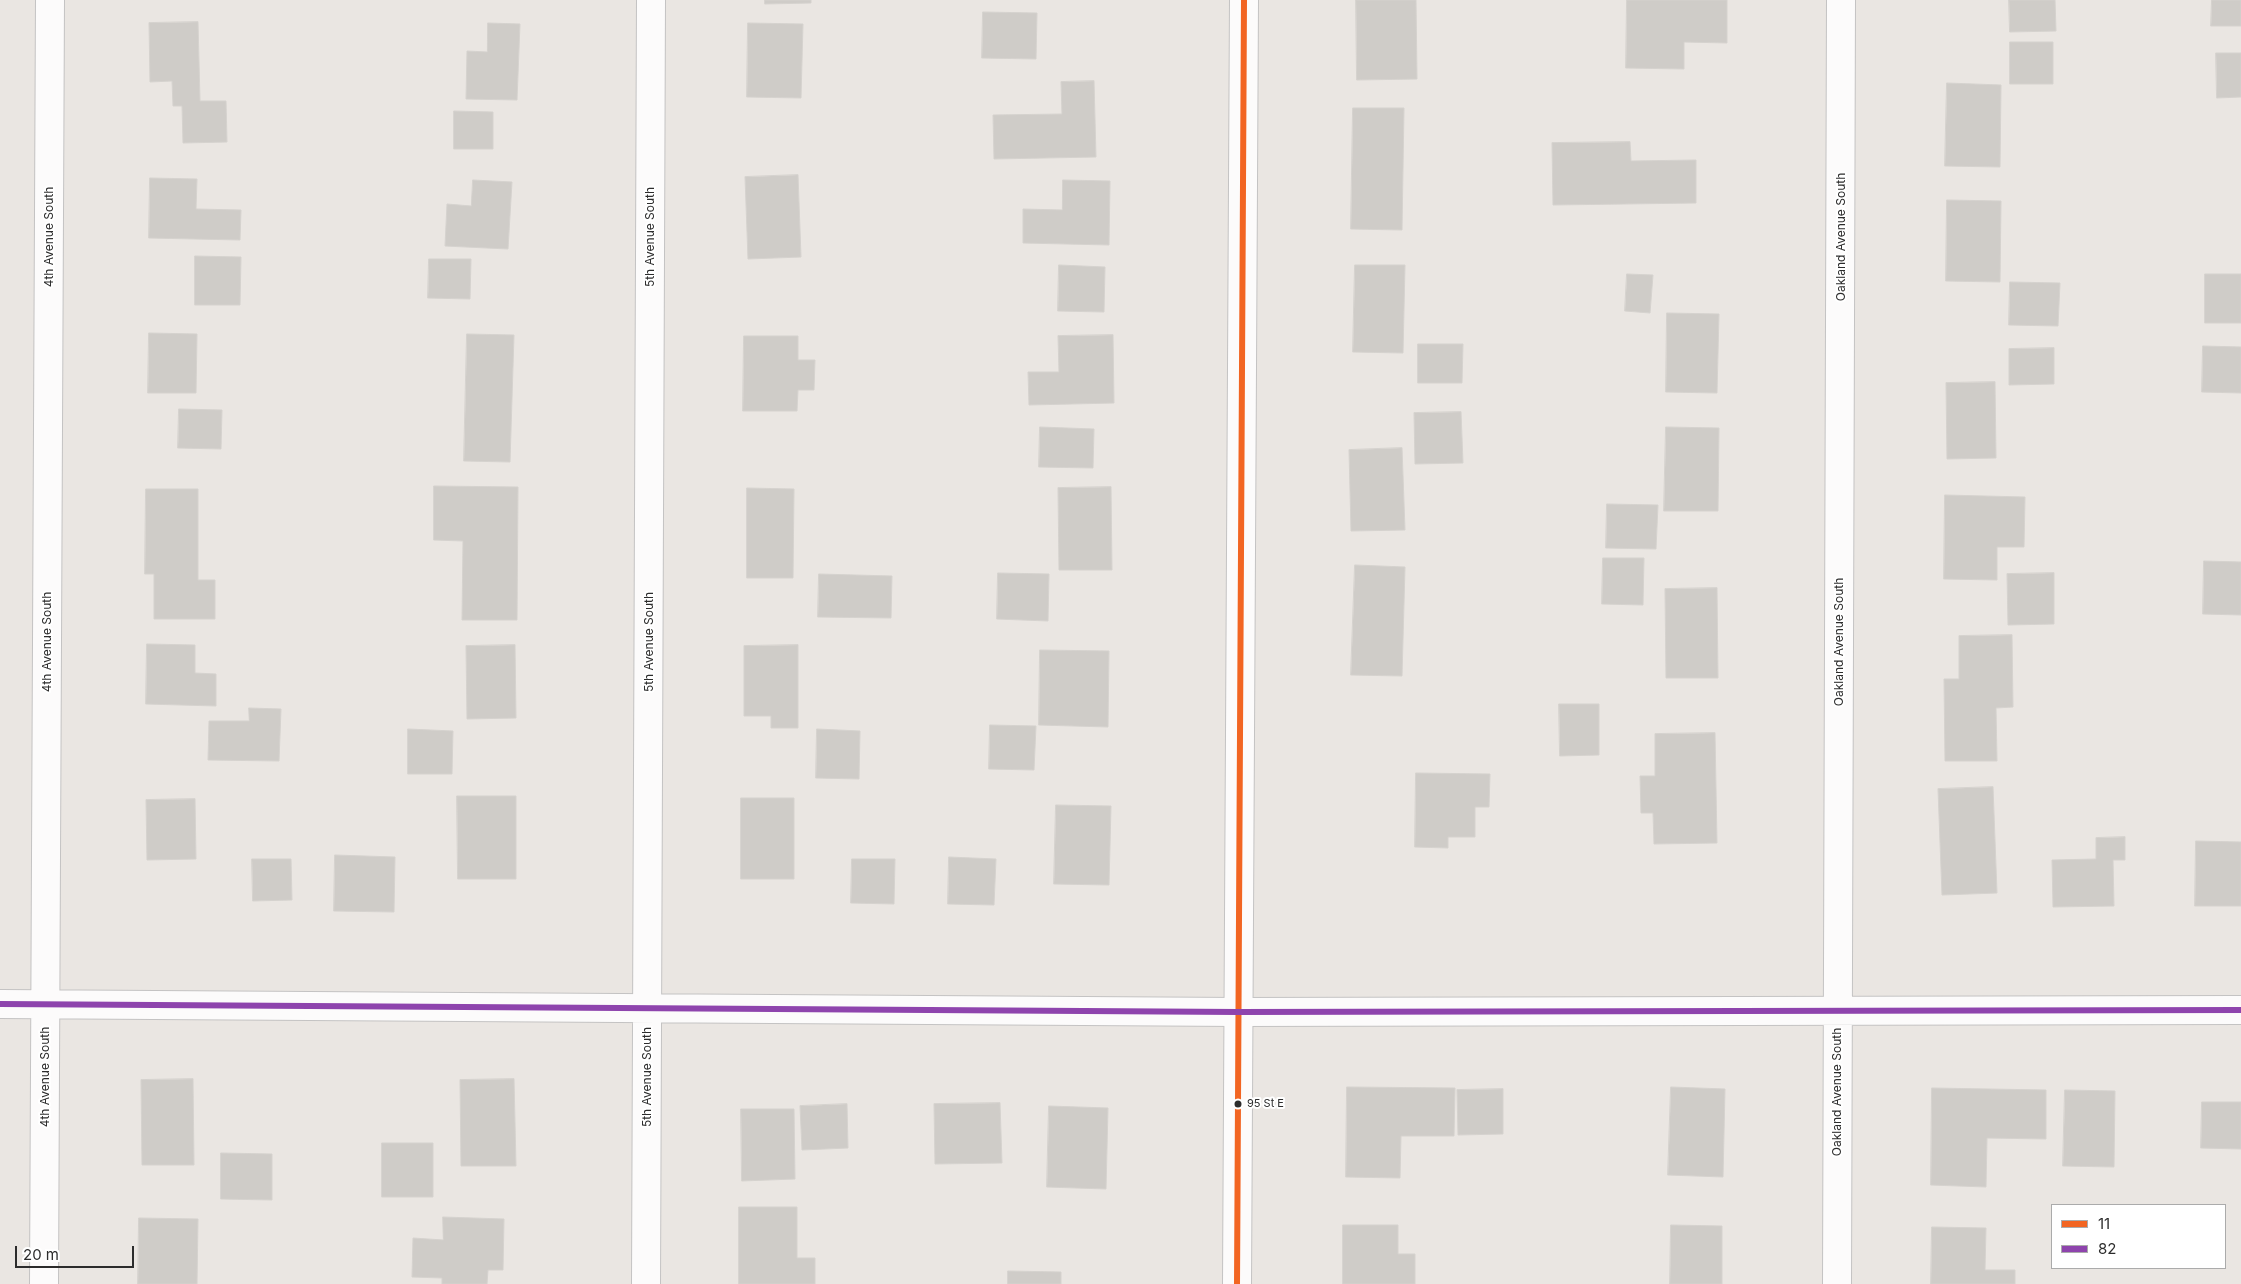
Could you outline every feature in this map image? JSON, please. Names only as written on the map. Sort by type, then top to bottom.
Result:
[{"type":"street","name":"4th Avenue South","points":[[44,1284],[50,0]]},
{"type":"street","name":"5th Avenue South","points":[[646,1284],[651,0]]},
{"type":"street","points":[[1237,1284],[1244,0]]},
{"type":"street","name":"Oakland Avenue South","points":[[1836,1284],[1842,0]]},
{"type":"street","points":[[0,1004],[648,1006],[1238,1012],[2241,1010]]},
{"type":"building","points":[[765,0],[811,0],[811,3],[765,4]]},
{"type":"building","points":[[1356,0],[1416,0],[1417,79],[1357,80]]},
{"type":"building","points":[[1627,0],[1727,0],[1727,43],[1684,42],[1684,69],[1626,68]]},
{"type":"building","points":[[2009,0],[2055,0],[2056,31],[2010,32]]},
{"type":"building","points":[[2212,0],[2241,0],[2241,26],[2211,26]]},
{"type":"building","points":[[983,12],[1037,13],[1036,59],[982,58]]},
{"type":"building","points":[[198,22],[200,101],[226,101],[227,142],[183,143],[182,106],[173,106],[172,81],[150,82],[149,23]]},
{"type":"building","points":[[488,23],[520,24],[517,100],[466,99],[467,51],[487,52]]},
{"type":"building","points":[[748,23],[803,24],[801,98],[747,97]]},
{"type":"building","points":[[2010,42],[2053,42],[2053,84],[2010,84]]},
{"type":"building","points":[[2216,53],[2241,53],[2241,97],[2217,98]]},
{"type":"building","points":[[1094,81],[1096,157],[994,159],[993,115],[1062,114],[1061,82]]},
{"type":"building","points":[[1947,83],[2001,85],[2000,167],[1945,166]]},
{"type":"building","points":[[1353,108],[1404,108],[1402,230],[1351,229]]},
{"type":"building","points":[[454,111],[493,112],[493,149],[454,149]]},
{"type":"building","points":[[1630,142],[1631,161],[1696,160],[1696,203],[1553,205],[1552,143]]},
{"type":"building","points":[[798,175],[801,257],[748,259],[745,177]]},
{"type":"building","points":[[150,178],[197,179],[196,209],[241,210],[240,240],[149,238]]},
{"type":"building","points":[[473,180],[512,182],[508,249],[445,246],[447,204],[471,206]]},
{"type":"building","points":[[1063,180],[1110,181],[1109,245],[1023,243],[1023,209],[1062,210]]},
{"type":"building","points":[[1947,200],[2001,201],[2000,282],[1946,281]]},
{"type":"building","points":[[195,256],[241,257],[240,305],[195,305]]},
{"type":"building","points":[[429,259],[471,259],[470,299],[428,298]]},
{"type":"building","points":[[1059,265],[1105,267],[1104,312],[1058,311]]},
{"type":"building","points":[[1355,265],[1405,265],[1403,353],[1353,352]]},
{"type":"building","points":[[1627,274],[1653,275],[1650,313],[1625,311]]},
{"type":"building","points":[[2205,274],[2241,274],[2241,323],[2205,323]]},
{"type":"building","points":[[2010,282],[2060,283],[2058,326],[2009,325]]},
{"type":"building","points":[[1667,313],[1719,314],[1717,393],[1666,392]]},
{"type":"building","points":[[149,333],[197,334],[196,393],[148,393]]},
{"type":"building","points":[[467,334],[514,335],[510,462],[464,461]]},
{"type":"building","points":[[1113,335],[1114,403],[1029,405],[1028,372],[1059,372],[1058,336]]},
{"type":"building","points":[[744,336],[798,336],[798,360],[815,360],[814,390],[798,390],[797,411],[743,411]]},
{"type":"building","points":[[1418,344],[1463,344],[1462,383],[1418,383]]},
{"type":"building","points":[[2203,346],[2241,347],[2241,393],[2202,392]]},
{"type":"building","points":[[2054,348],[2054,384],[2009,385],[2009,349]]},
{"type":"building","points":[[1995,382],[1996,458],[1947,459],[1946,383]]},
{"type":"building","points":[[179,409],[222,410],[221,449],[178,448]]},
{"type":"building","points":[[1461,412],[1463,463],[1415,464],[1414,413]]},
{"type":"building","points":[[1040,427],[1094,429],[1093,468],[1039,467]]},
{"type":"building","points":[[1666,427],[1719,428],[1718,511],[1664,511]]},
{"type":"building","points":[[1402,448],[1405,530],[1351,531],[1349,450]]},
{"type":"building","points":[[434,486],[518,487],[517,620],[462,620],[463,541],[434,540]]},
{"type":"building","points":[[1111,487],[1112,570],[1059,570],[1058,488]]},
{"type":"building","points":[[747,488],[794,489],[793,578],[747,578]]},
{"type":"building","points":[[146,489],[198,489],[198,580],[215,580],[215,619],[154,619],[154,574],[145,574]]},
{"type":"building","points":[[1945,495],[2025,497],[2024,547],[1997,547],[1997,580],[1944,579]]},
{"type":"building","points":[[1607,504],[1658,505],[1656,549],[1606,548]]},
{"type":"building","points":[[1603,558],[1644,558],[1643,605],[1602,604]]},
{"type":"building","points":[[2204,561],[2241,562],[2241,615],[2203,614]]},
{"type":"building","points":[[1355,565],[1405,567],[1402,676],[1351,675]]},
{"type":"building","points":[[998,573],[1049,574],[1048,621],[997,619]]},
{"type":"building","points":[[2054,573],[2054,624],[2008,625],[2007,574]]},
{"type":"building","points":[[819,574],[892,576],[891,618],[818,617]]},
{"type":"building","points":[[1717,588],[1718,678],[1666,678],[1665,589]]},
{"type":"building","points":[[2012,635],[2013,707],[1996,708],[1997,761],[1945,761],[1944,679],[1959,679],[1959,636]]},
{"type":"building","points":[[147,644],[195,645],[195,673],[216,674],[216,706],[146,704]]},
{"type":"building","points":[[515,645],[516,718],[467,719],[466,646]]},
{"type":"building","points":[[798,645],[798,728],[771,728],[771,716],[744,716],[744,646]]},
{"type":"building","points":[[1040,650],[1109,651],[1108,727],[1039,725]]},
{"type":"building","points":[[1559,704],[1599,704],[1599,755],[1560,756]]},
{"type":"building","points":[[249,708],[281,709],[279,761],[208,760],[209,721],[249,721]]},
{"type":"building","points":[[990,725],[1036,726],[1034,770],[989,769]]},
{"type":"building","points":[[408,729],[453,731],[452,774],[408,774]]},
{"type":"building","points":[[817,729],[860,731],[859,779],[816,778]]},
{"type":"building","points":[[1715,733],[1717,843],[1654,844],[1653,813],[1641,813],[1640,776],[1655,776],[1655,734]]},
{"type":"building","points":[[1416,773],[1490,774],[1489,807],[1475,807],[1475,837],[1448,837],[1448,848],[1415,847]]},
{"type":"building","points":[[1993,787],[1997,893],[1942,895],[1938,789]]},
{"type":"building","points":[[457,796],[516,796],[516,879],[458,879]]},
{"type":"building","points":[[741,798],[794,798],[794,879],[741,879]]},
{"type":"building","points":[[195,799],[196,859],[147,860],[146,800]]},
{"type":"building","points":[[1056,805],[1111,806],[1109,885],[1054,884]]},
{"type":"building","points":[[2125,837],[2125,860],[2113,860],[2114,906],[2053,907],[2052,860],[2096,859],[2096,838]]},
{"type":"building","points":[[2196,841],[2241,842],[2241,906],[2195,906]]},
{"type":"building","points":[[335,855],[395,857],[394,912],[334,911]]},
{"type":"building","points":[[949,857],[996,859],[994,905],[948,904]]},
{"type":"building","points":[[252,859],[291,859],[292,900],[253,901]]},
{"type":"building","points":[[852,859],[895,859],[894,904],[851,903]]},
{"type":"building","points":[[193,1079],[194,1165],[142,1165],[141,1080]]},
{"type":"building","points":[[514,1079],[516,1166],[461,1166],[460,1080]]},
{"type":"building","points":[[1347,1087],[1455,1088],[1454,1136],[1401,1136],[1400,1178],[1346,1177]]},
{"type":"building","points":[[1671,1087],[1725,1089],[1723,1177],[1668,1175]]},
{"type":"building","points":[[1932,1088],[2046,1090],[2046,1139],[1987,1138],[1986,1187],[1931,1185]]},
{"type":"building","points":[[1503,1089],[1503,1134],[1458,1135],[1457,1090]]},
{"type":"building","points":[[2065,1090],[2115,1091],[2114,1167],[2063,1166]]},
{"type":"building","points":[[2202,1102],[2241,1102],[2241,1149],[2201,1148]]},
{"type":"building","points":[[1000,1103],[1002,1163],[935,1164],[934,1104]]},
{"type":"building","points":[[847,1104],[848,1148],[802,1150],[800,1106]]},
{"type":"building","points":[[1049,1106],[1108,1108],[1106,1189],[1047,1187]]},
{"type":"building","points":[[741,1109],[794,1109],[795,1179],[742,1181]]},
{"type":"building","points":[[382,1143],[433,1143],[433,1197],[382,1197]]},
{"type":"building","points":[[221,1153],[272,1154],[272,1200],[221,1199]]},
{"type":"building","points":[[739,1207],[797,1207],[797,1258],[815,1258],[815,1284],[739,1284]]},
{"type":"building","points":[[443,1217],[504,1219],[503,1270],[488,1270],[487,1284],[442,1284],[442,1278],[412,1277],[413,1238],[443,1240]]},
{"type":"building","points":[[139,1218],[198,1219],[197,1284],[138,1284]]},
{"type":"building","points":[[1343,1225],[1398,1225],[1398,1254],[1415,1254],[1415,1284],[1343,1284]]},
{"type":"building","points":[[1671,1225],[1722,1226],[1722,1284],[1670,1284]]},
{"type":"building","points":[[1932,1227],[1986,1228],[1985,1270],[2015,1270],[2015,1284],[1931,1284]]},
{"type":"building","points":[[1008,1271],[1061,1272],[1061,1284],[1008,1284]]},
{"type":"transit line","name":"11","points":[[1237,1284],[1244,0]]},
{"type":"transit line","name":"82","points":[[0,1004],[1238,1012],[2241,1010]]},
{"type":"place","name":"95 St E","points":[[1238,1104]]}]
